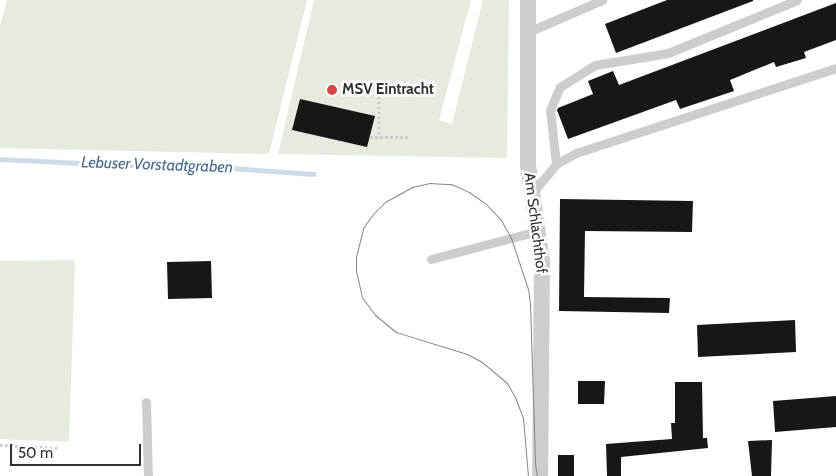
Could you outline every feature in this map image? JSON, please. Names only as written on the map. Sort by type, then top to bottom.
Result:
[{"type":"street","name":"Am Schlachthof","points":[[528,0],[528,165],[542,261],[540,476]]},
{"type":"lane","points":[[528,32],[602,0]]},
{"type":"lane","points":[[556,164],[550,110],[560,87],[595,65],[668,53],[776,4],[797,0]]},
{"type":"lane","points":[[532,193],[556,164],[576,153],[836,68]]},
{"type":"lane","points":[[430,259],[538,231]]},
{"type":"lane","points":[[146,402],[148,476]]},
{"type":"path","points":[[379,96],[379,137]]},
{"type":"path","points":[[370,137],[410,137]]},
{"type":"path","points":[[0,445],[59,448]]},
{"type":"shaded area","points":[[7,0],[307,0],[269,154],[0,148],[0,26]]},
{"type":"shaded area","points":[[314,0],[471,0],[439,120],[452,124],[483,0],[509,0],[507,158],[278,154]]},
{"type":"shaded area","points":[[75,260],[69,442],[0,439],[0,261]]},
{"type":"building","points":[[667,0],[753,1],[616,53],[605,24]]},
{"type":"building","points":[[836,3],[836,40],[804,52],[806,58],[776,67],[774,62],[730,80],[734,91],[680,109],[676,100],[568,139],[557,110],[593,94],[588,81],[613,71],[619,85]]},
{"type":"building","points":[[300,99],[375,116],[367,147],[292,130]]},
{"type":"building","points":[[560,199],[693,201],[692,232],[585,231],[584,297],[670,298],[669,313],[559,311]]},
{"type":"building","points":[[211,261],[212,298],[168,299],[167,262]]},
{"type":"building","points":[[795,320],[796,352],[698,357],[697,325]]},
{"type":"building","points":[[578,381],[605,381],[604,404],[578,404]]},
{"type":"building","points":[[675,382],[702,382],[703,438],[707,438],[708,448],[621,457],[621,476],[607,476],[606,444],[672,439],[671,423],[675,423]]},
{"type":"building","points":[[836,396],[836,427],[775,432],[773,401]]},
{"type":"building","points":[[772,440],[771,476],[752,476],[748,441]]},
{"type":"building","points":[[558,455],[574,455],[574,476],[558,476]]},
{"type":"waterway","name":"Lebuser Vorstadtgraben","points":[[0,159],[121,165],[190,165],[314,174]]},
{"type":"tram line","points":[[528,476],[523,418],[507,383],[482,362],[467,354],[396,332],[375,315],[362,297],[356,270],[356,257],[363,228],[385,202],[412,187],[429,183],[451,184],[469,192],[486,204],[501,220],[511,238],[528,289],[530,303],[535,464],[537,476]]},
{"type":"place","name":"MSV Eintracht","points":[[332,90]]}]
